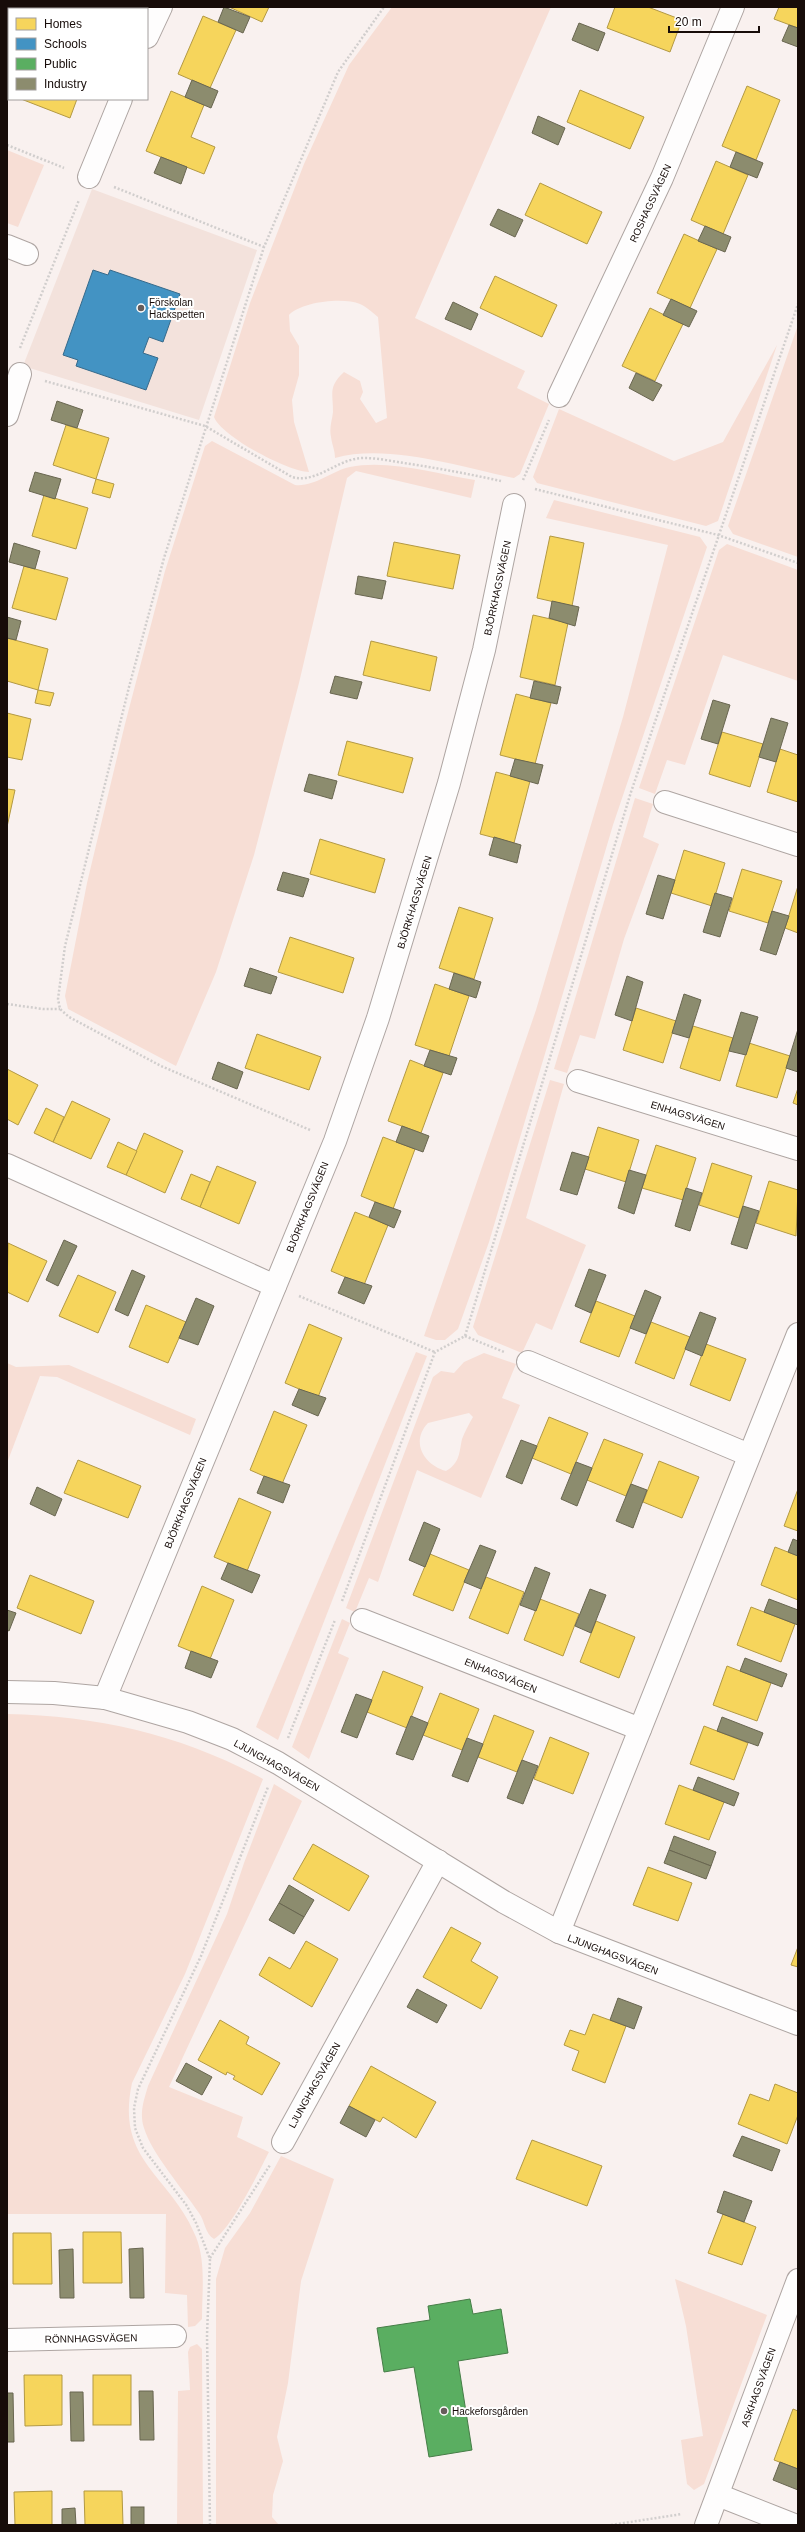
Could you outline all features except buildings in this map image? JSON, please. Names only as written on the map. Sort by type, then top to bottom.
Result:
[{"type":"street","points":[[148,35],[161,7]]},
{"type":"street","name":"ROSHAGSVÄGEN","points":[[560,396],[662,178],[733,7]]},
{"type":"street","points":[[89,177],[121,100]]},
{"type":"street","points":[[7,246],[27,254]]},
{"type":"street","points":[[7,415],[20,374]]},
{"type":"street","name":"BJÖRKHAGSVÄGEN","points":[[105,1698],[334,1140],[378,1018],[449,782],[484,650],[518,495]]},
{"type":"street","points":[[665,802],[798,845]]},
{"type":"street","name":"ENHAGSVÄGEN","points":[[578,1081],[798,1149]]},
{"type":"street","points":[[7,1165],[275,1286]]},
{"type":"street","points":[[559,1932],[798,1334]]},
{"type":"street","points":[[528,1362],[749,1455]]},
{"type":"street","name":"ENHAGSVÄGEN","points":[[362,1620],[640,1729]]},
{"type":"street","name":"LJUNGHAGSVÄGEN","points":[[7,1692],[54,1693],[105,1698],[188,1722],[232,1739],[278,1762],[504,1902],[559,1932],[798,2024]]},
{"type":"street","name":"LJUNGHAGSVÄGEN","points":[[283,2142],[438,1861]]},
{"type":"street","name":"ASKHAGSVÄGEN","points":[[712,2511],[798,2280]]},
{"type":"street","name":"RÖNNHAGSVÄGEN","points":[[7,2340],[175,2336]]},
{"type":"street","points":[[712,2511],[794,2525]]},
{"type":"path","points":[[334,1140],[161,1066],[69,1017],[60,1009],[58,999],[65,946],[127,694],[164,558],[205,426],[264,247],[338,72],[384,7]]},
{"type":"path","points":[[7,145],[264,247]]},
{"type":"path","points":[[89,177],[16,358],[20,374],[205,426],[292,477],[301,479],[311,478],[349,460],[364,458],[441,469],[518,495],[718,535],[798,563]]},
{"type":"path","points":[[342,1602],[435,1352],[465,1336],[632,792],[718,535],[798,304]]},
{"type":"path","points":[[518,495],[560,396]]},
{"type":"path","points":[[7,1004],[43,1009],[60,1009]]},
{"type":"path","points":[[275,1286],[435,1352]]},
{"type":"path","points":[[465,1336],[528,1362]]},
{"type":"path","points":[[210,2525],[208,2335],[210,2259],[196,2223],[187,2206],[143,2148],[135,2128],[134,2108],[138,2089],[201,1956],[336,1617]]},
{"type":"path","points":[[210,2259],[256,2190],[283,2142]]},
{"type":"path","points":[[611,2525],[668,2515],[712,2511]]},
{"type":"shaded area","points":[[392,7],[551,7],[415,318],[525,371],[517,388],[549,404],[520,474],[514,478],[424,458],[401,455],[377,453],[355,454],[335,458],[330,431],[333,412],[332,390],[339,377],[344,372],[360,381],[363,392],[360,399],[376,423],[387,418],[378,317],[363,305],[353,302],[333,301],[312,304],[289,315],[290,331],[299,346],[299,375],[292,400],[294,422],[309,472],[286,466],[256,452],[229,434],[219,425],[214,417],[250,303],[304,164],[349,65]]},
{"type":"shaded area","points":[[7,150],[44,165],[18,227],[7,223]]},
{"type":"shaded area","name":"Förskolan Hackspetten","points":[[92,189],[257,250],[199,420],[23,366]]},
{"type":"shaded area","points":[[798,325],[798,557],[733,534],[728,526]]},
{"type":"shaded area","points":[[777,345],[718,521],[706,526],[537,483],[533,477],[559,409],[674,461],[723,442]]},
{"type":"shaded area","points":[[212,441],[295,485],[309,484],[343,469],[365,465],[412,468],[475,480],[471,498],[356,471],[347,478],[299,683],[254,855],[216,972],[176,1066],[68,1009],[65,996],[87,883],[125,724],[165,571],[205,446]]},
{"type":"shaded area","points":[[554,500],[700,537],[707,547],[613,825],[489,1242],[458,1329],[445,1340],[436,1340],[424,1336],[536,1010],[623,717],[668,545],[546,518]]},
{"type":"shaded area","points":[[727,544],[798,570],[798,681],[723,655],[685,765],[667,760],[655,794],[639,788],[719,550]]},
{"type":"shaded area","points":[[635,798],[653,804],[643,837],[659,844],[624,939],[595,1039],[580,1035],[567,1073],[554,1069]]},
{"type":"shaded area","points":[[550,1080],[564,1084],[526,1218],[586,1245],[552,1330],[536,1323],[522,1353],[478,1335],[473,1327]]},
{"type":"shaded area","points":[[416,1352],[427,1356],[278,1740],[256,1727]]},
{"type":"shaded area","points":[[484,1353],[516,1364],[502,1398],[520,1405],[481,1498],[417,1470],[378,1582],[369,1578],[355,1612],[346,1608],[433,1377],[441,1371],[454,1373],[464,1362]],"holes":[[[469,1413],[473,1417],[462,1439],[458,1457],[454,1465],[446,1471],[431,1464],[422,1452],[420,1445],[420,1438],[428,1423]]]},
{"type":"shaded area","points":[[7,1363],[16,1367],[69,1365],[196,1419],[190,1435],[57,1377],[40,1376],[7,1463]]},
{"type":"shaded area","points":[[342,1619],[350,1623],[338,1653],[349,1658],[309,1759],[292,1747]]},
{"type":"shaded area","points":[[7,1714],[74,1719],[139,1731],[202,1751],[263,1779],[185,1974],[132,2083],[129,2110],[131,2132],[138,2150],[185,2216],[196,2237],[199,2247],[203,2277],[202,2319],[195,2326],[188,2327],[187,2295],[165,2293],[166,2214],[7,2214]]},
{"type":"shaded area","points":[[274,1784],[302,1801],[169,2087],[243,2117],[237,2137],[269,2152],[252,2186],[236,2213],[221,2233],[214,2239],[207,2231],[201,2216],[168,2171],[148,2138],[142,2117],[143,2107],[148,2086],[227,1914],[244,1863]]},
{"type":"shaded area","points":[[281,2156],[334,2179],[301,2281],[288,2383],[277,2437],[283,2461],[273,2495],[272,2517],[279,2525],[216,2525],[216,2279],[225,2248],[250,2213]]},
{"type":"shaded area","points":[[675,2279],[767,2315],[704,2484],[694,2490],[687,2484],[681,2440],[703,2436],[686,2326]]},
{"type":"shaded area","points":[[197,2344],[202,2349],[203,2525],[177,2525],[178,2391],[190,2390],[188,2352],[190,2347]]},
{"type":"place","name":"Förskolan Hackspetten","points":[[141,308]]},
{"type":"place","name":"Hackeforsgården","points":[[444,2411]]}]
